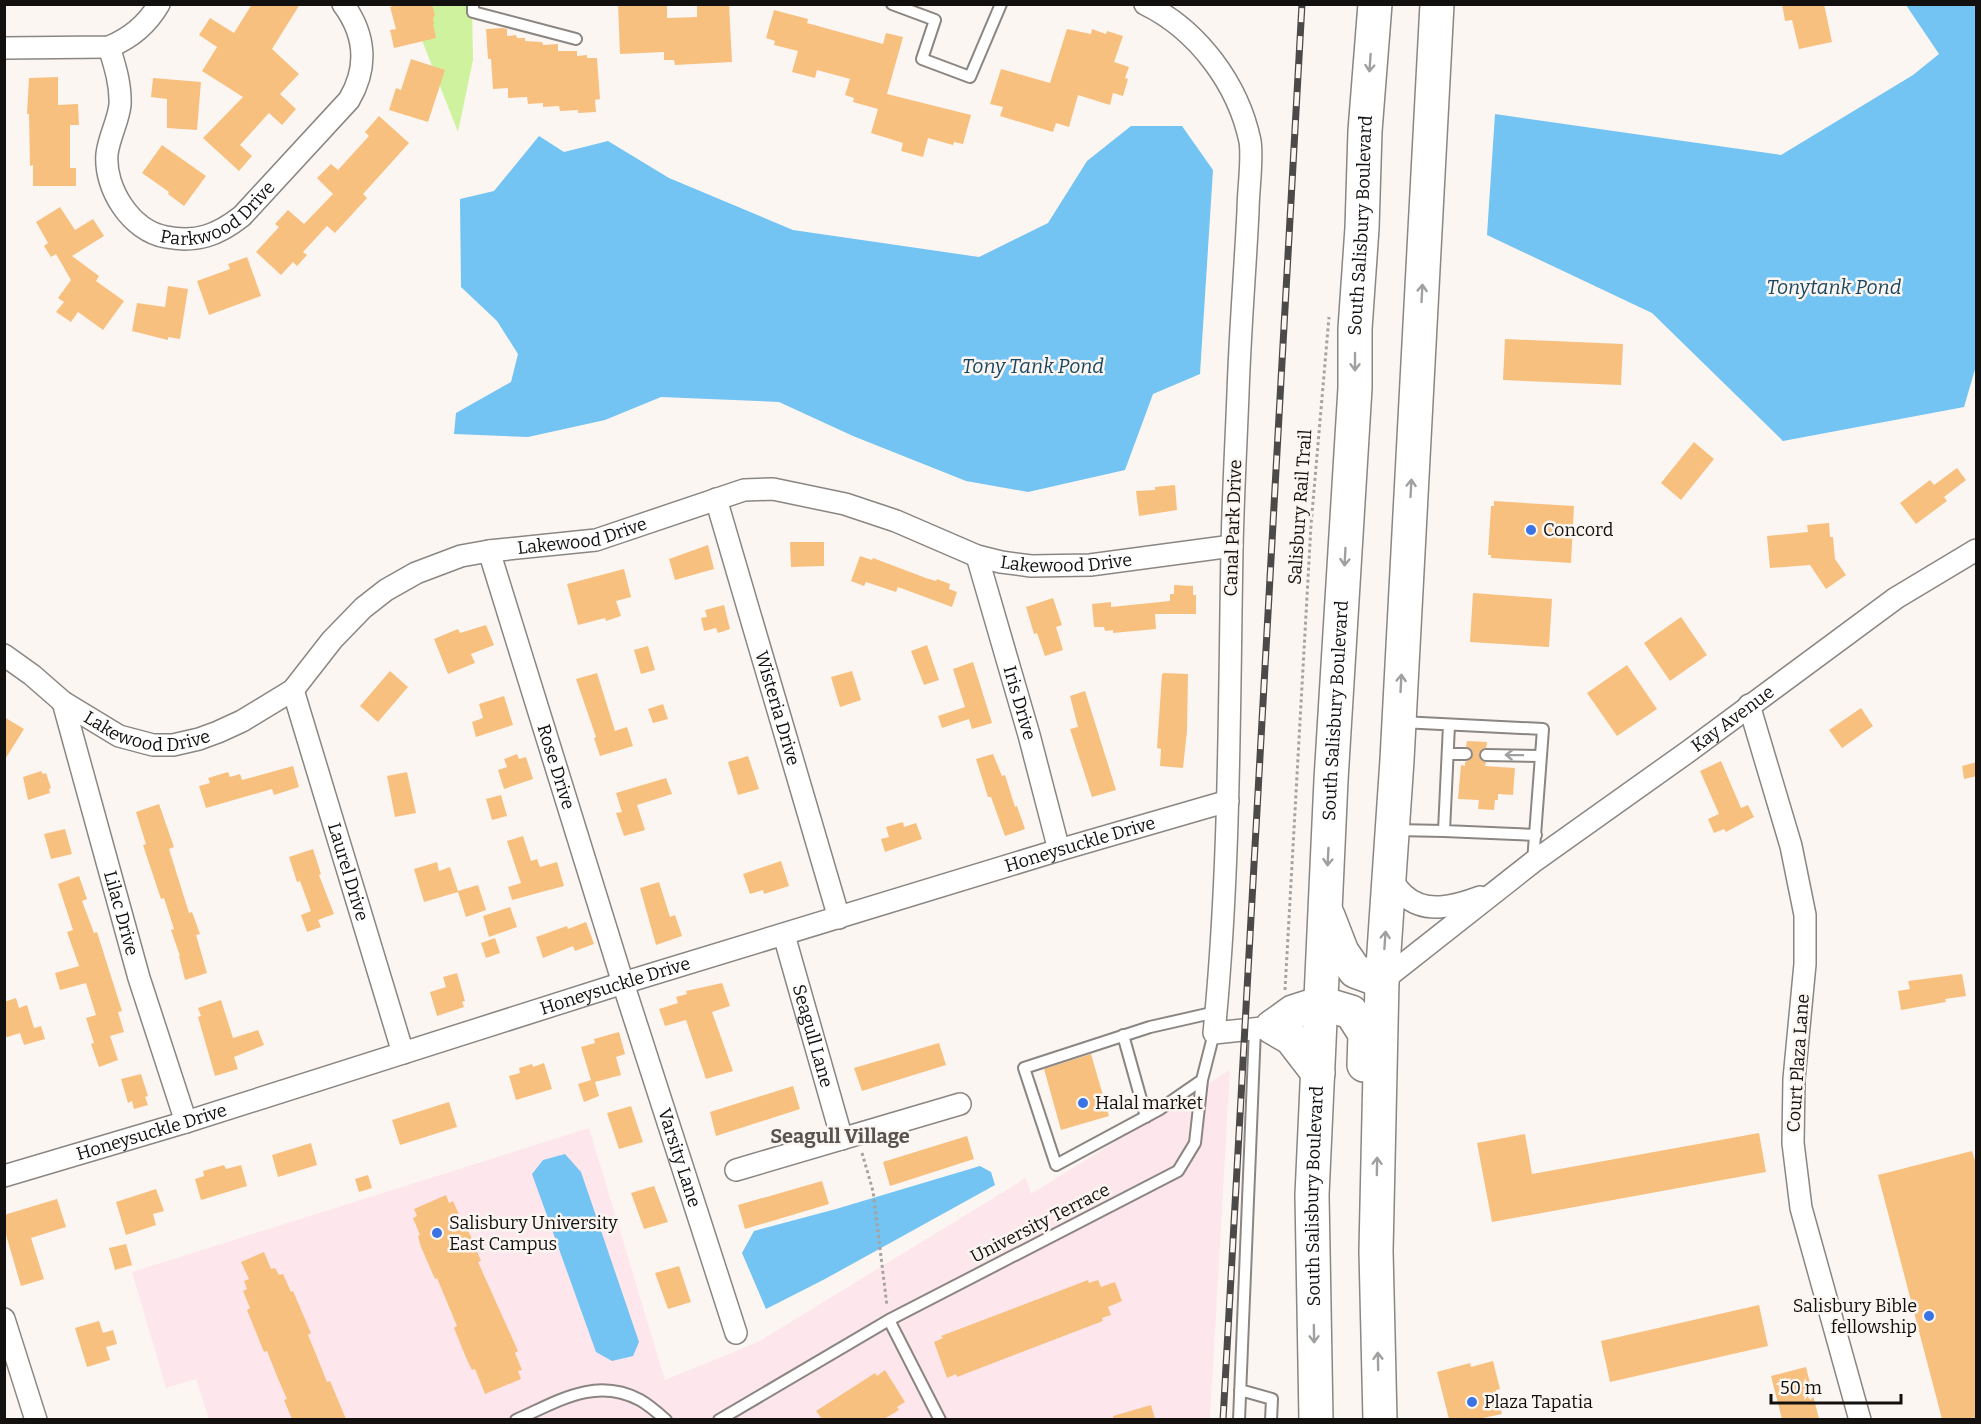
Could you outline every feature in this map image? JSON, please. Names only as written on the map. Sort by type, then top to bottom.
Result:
[{"type":"main road","name":"South Salisbury Boulevard","points":[[1316,1419],[1312,1195],[1317,1073],[1285,1018],[1325,909],[1355,388],[1355,329],[1362,228],[1365,131],[1375,4]]},
{"type":"main road","points":[[1380,1419],[1376,1251],[1382,981],[1399,722],[1437,4]]},
{"type":"main road","points":[[1325,909],[1342,952],[1355,971],[1382,981]]},
{"type":"main road","points":[[1317,1073],[1291,1038],[1285,1018],[1351,1012],[1365,1034],[1364,1107],[1378,1125]]},
{"type":"street","points":[[4,48],[109,47],[138,31],[151,18],[159,4]]},
{"type":"street","name":"Parkwood Drive","points":[[109,47],[117,71],[120,93],[117,120],[110,138],[107,156],[113,191],[131,217],[145,228],[161,236],[194,240],[229,227],[242,216],[349,100],[360,76],[363,59],[362,44],[351,14],[343,4]]},
{"type":"street","name":"Canal Park Drive","points":[[1145,4],[1184,30],[1203,47],[1230,85],[1243,115],[1250,144],[1232,546],[1228,801],[1222,945],[1214,1034]]},
{"type":"street","name":"Lakewood Drive","points":[[4,655],[32,675],[63,702],[119,736],[153,745],[173,745],[199,739],[234,725],[293,690],[332,640],[363,608],[386,590],[416,573],[461,556],[596,540],[744,490],[773,489],[845,504],[896,522],[977,556],[1031,566],[1090,565],[1232,546]]},
{"type":"street","name":"Wisteria Drive","points":[[716,499],[839,918]]},
{"type":"street","name":"Kay Avenue","points":[[1382,981],[1533,862],[1680,758],[1896,598],[1977,550]]},
{"type":"street","name":"Rose Drive","points":[[489,551],[623,983]]},
{"type":"street","name":"Iris Drive","points":[[977,556],[1029,735],[1059,850]]},
{"type":"street","name":"Laurel Drive","points":[[293,690],[403,1053]]},
{"type":"street","name":"Lilac Drive","points":[[63,702],[139,978],[186,1122]]},
{"type":"street","name":"Court Plaza Lane","points":[[1749,705],[1791,846],[1805,915],[1804,964],[1794,1079],[1793,1143],[1801,1208],[1860,1419]]},
{"type":"street","name":"Honeysuckle Drive","points":[[4,1176],[186,1122],[623,983],[1228,801]]},
{"type":"street","name":"Kay Avenue","points":[[1389,877],[1405,896],[1419,904],[1435,908],[1460,904],[1492,893]]},
{"type":"street","name":"Seagull Lane","points":[[784,934],[849,1137]]},
{"type":"street","name":"Varsity Lane","points":[[623,983],[736,1333]]},
{"type":"street","points":[[1214,1034],[1285,1018]]},
{"type":"street","points":[[736,1170],[960,1104]]},
{"type":"street","points":[[4,1318],[36,1419]]},
{"type":"lane","points":[[473,4],[473,12],[576,39]]},
{"type":"lane","points":[[892,4],[936,20],[922,59],[970,77],[1001,4]]},
{"type":"lane","points":[[1399,722],[1543,729],[1533,862]]},
{"type":"lane","points":[[1444,831],[1449,725]]},
{"type":"lane","points":[[1448,754],[1466,754]]},
{"type":"lane","points":[[1486,755],[1541,756]]},
{"type":"lane","points":[[1392,830],[1536,835]]},
{"type":"lane","points":[[1202,1080],[1146,1117],[1056,1165],[1024,1068],[1150,1027],[1216,1012]]},
{"type":"lane","points":[[1239,1419],[1240,1390],[1285,1018]]},
{"type":"lane","name":"University Terrace","points":[[719,1419],[889,1320],[1178,1171],[1195,1143],[1202,1080],[1214,1034]]},
{"type":"lane","points":[[1123,1035],[1146,1117]]},
{"type":"lane","points":[[889,1320],[940,1419]]},
{"type":"lane","points":[[516,1419],[597,1389],[616,1391],[639,1400],[666,1419]]},
{"type":"lane","points":[[1240,1390],[1272,1399],[1271,1419]]},
{"type":"path","name":"Salisbury Rail Trail","points":[[1285,1018],[1311,525],[1329,313]]},
{"type":"path","points":[[849,1137],[873,1191],[889,1320]]},
{"type":"shaded area","name":"Salisbury University East Campus","points":[[1230,1070],[1210,1419],[209,1419],[196,1379],[166,1388],[132,1272],[589,1128],[665,1380],[758,1342],[1026,1178],[1031,1194]]},
{"type":"green space","points":[[408,5],[472,5],[473,60],[458,132]]},
{"type":"water","name":"Tonytank Pond","points":[[1906,5],[1976,5],[1976,366],[1964,407],[1783,441],[1652,313],[1487,235],[1495,114],[1781,155],[1913,75],[1939,54]]},
{"type":"water","name":"Tony Tank Pond","points":[[1131,126],[1182,126],[1213,170],[1200,374],[1153,394],[1125,470],[1028,492],[966,481],[853,436],[779,402],[661,397],[605,420],[528,437],[454,434],[456,413],[511,382],[518,354],[497,321],[461,287],[460,199],[494,191],[539,136],[564,152],[608,141],[669,178],[793,230],[979,257],[1048,223],[1087,161]]},
{"type":"water","points":[[565,1154],[581,1172],[639,1342],[633,1356],[612,1361],[596,1352],[532,1174],[543,1160]]},
{"type":"water","points":[[980,1166],[991,1172],[995,1185],[766,1309],[742,1253],[754,1231]]},
{"type":"building","points":[[252,4],[300,4],[272,49],[299,74],[280,94],[296,109],[282,125],[269,113],[240,145],[252,156],[239,171],[203,138],[243,97],[202,71],[217,47],[199,35],[210,18],[234,33]]},
{"type":"building","points":[[399,4],[432,4],[436,38],[394,48],[390,30],[396,29],[390,7]]},
{"type":"building","points":[[618,4],[667,4],[667,18],[697,17],[697,4],[729,4],[732,62],[675,65],[674,60],[664,60],[664,52],[620,54]]},
{"type":"building","points":[[1782,4],[1824,4],[1832,42],[1799,49],[1792,20],[1785,21]]},
{"type":"building","points":[[774,10],[808,19],[807,23],[883,44],[886,33],[903,37],[887,94],[971,115],[963,144],[954,142],[953,145],[928,138],[923,157],[901,151],[903,143],[871,133],[878,109],[853,102],[854,98],[845,95],[850,79],[817,70],[815,78],[792,72],[798,51],[774,45],[775,41],[766,38]]},
{"type":"building","points":[[486,29],[507,29],[507,36],[516,35],[517,38],[525,38],[525,41],[542,42],[543,45],[558,44],[558,51],[577,51],[577,56],[587,55],[587,58],[597,58],[600,99],[595,100],[596,112],[560,111],[559,106],[543,107],[543,103],[528,104],[527,97],[508,98],[508,88],[493,89]]},
{"type":"building","points":[[1067,29],[1091,34],[1092,29],[1123,36],[1114,62],[1129,67],[1123,96],[1113,93],[1110,105],[1078,95],[1069,127],[1056,123],[1053,132],[1000,116],[1003,107],[990,104],[1001,69],[1050,83]]},
{"type":"building","points":[[411,59],[445,70],[428,122],[389,110],[396,88],[401,90]]},
{"type":"building","points":[[58,77],[58,105],[78,104],[79,125],[70,125],[70,168],[76,168],[76,186],[33,186],[33,165],[30,166],[29,114],[27,114],[29,78]]},
{"type":"building","points":[[153,78],[201,82],[197,130],[167,128],[167,99],[151,97]]},
{"type":"building","points":[[379,116],[409,143],[363,194],[367,198],[335,233],[327,226],[303,252],[307,255],[297,266],[293,262],[281,275],[256,252],[279,227],[275,224],[288,210],[304,224],[333,194],[317,178],[331,164],[338,170],[369,136],[365,132]]},
{"type":"building","points":[[162,145],[206,176],[184,206],[142,173]]},
{"type":"building","points":[[60,207],[75,230],[93,219],[104,236],[72,256],[99,276],[96,281],[124,301],[103,330],[78,312],[71,322],[56,312],[64,302],[58,298],[71,280],[56,254],[51,257],[44,246],[48,243],[36,222]]},
{"type":"building","points":[[247,257],[261,296],[209,315],[197,281],[230,269],[228,264]]},
{"type":"building","points":[[168,286],[188,289],[180,339],[168,337],[168,340],[132,331],[137,303],[165,307]]},
{"type":"building","points":[[1505,339],[1623,344],[1621,385],[1503,380]]},
{"type":"building","points":[[1694,442],[1714,459],[1681,500],[1661,483]]},
{"type":"building","points":[[1957,468],[1966,480],[1944,497],[1947,501],[1916,524],[1900,503],[1930,480],[1934,485]]},
{"type":"building","points":[[1175,485],[1177,510],[1139,516],[1136,491],[1155,490],[1155,487]]},
{"type":"building","name":"Concord","points":[[1494,501],[1574,506],[1571,563],[1491,558],[1491,555],[1488,555],[1491,506],[1494,506]]},
{"type":"building","points":[[1829,523],[1835,559],[1846,575],[1826,589],[1810,565],[1770,568],[1767,536],[1808,532],[1807,525]]},
{"type":"building","points":[[790,542],[824,542],[824,566],[791,567]]},
{"type":"building","points":[[708,545],[714,569],[675,580],[669,559]]},
{"type":"building","points":[[860,556],[872,560],[873,558],[926,578],[950,584],[949,589],[957,592],[952,607],[898,587],[896,592],[866,582],[864,586],[851,581]]},
{"type":"building","points":[[624,569],[631,597],[616,601],[621,616],[606,621],[605,618],[578,625],[567,584]]},
{"type":"building","points":[[1174,585],[1193,586],[1193,595],[1196,595],[1196,614],[1155,614],[1156,629],[1113,633],[1113,630],[1105,631],[1104,627],[1094,627],[1092,604],[1111,602],[1111,607],[1170,601],[1170,594],[1174,594]]},
{"type":"building","points":[[1473,593],[1552,599],[1549,647],[1470,642]]},
{"type":"building","points":[[1053,598],[1062,625],[1056,627],[1063,650],[1045,656],[1037,633],[1034,634],[1026,607]]},
{"type":"building","points":[[724,605],[730,629],[718,633],[716,628],[704,631],[701,618],[707,617],[705,610]]},
{"type":"building","points":[[1681,617],[1707,655],[1670,681],[1644,643]]},
{"type":"building","points":[[486,625],[494,645],[471,654],[475,663],[448,674],[434,639],[458,629],[460,633]]},
{"type":"building","points":[[927,645],[939,680],[924,685],[911,651]]},
{"type":"building","points":[[648,646],[655,670],[641,674],[634,650]]},
{"type":"building","points":[[973,662],[992,723],[972,729],[969,719],[942,728],[938,716],[965,707],[953,669]]},
{"type":"building","points":[[1627,665],[1657,709],[1617,736],[1587,693]]},
{"type":"building","points":[[390,671],[408,687],[378,722],[360,706]]},
{"type":"building","points":[[852,671],[861,700],[840,707],[831,677]]},
{"type":"building","points":[[597,673],[615,731],[627,727],[633,746],[600,756],[594,738],[596,737],[576,679]]},
{"type":"building","points":[[1162,674],[1188,674],[1187,731],[1183,768],[1160,766],[1161,749],[1157,748]]},
{"type":"building","points":[[1085,691],[1116,790],[1092,797],[1070,729],[1078,727],[1070,696]]},
{"type":"building","points":[[504,696],[513,725],[476,737],[472,722],[483,718],[479,704]]},
{"type":"building","points":[[663,704],[668,719],[653,723],[648,709]]},
{"type":"building","points":[[1861,708],[1873,726],[1842,748],[1829,730]]},
{"type":"building","points":[[4,717],[24,729],[4,761]]},
{"type":"building","points":[[1467,741],[1487,742],[1486,748],[1482,749],[1479,754],[1480,759],[1486,762],[1485,766],[1515,768],[1513,795],[1498,794],[1494,810],[1478,809],[1479,800],[1458,799],[1461,765],[1465,766],[1465,762],[1473,755],[1472,750],[1466,747]]},
{"type":"building","points":[[517,754],[519,759],[526,757],[533,779],[504,789],[498,770],[507,767],[504,759]]},
{"type":"building","points":[[993,754],[1002,776],[1005,775],[1025,829],[1005,836],[991,797],[988,797],[976,759]]},
{"type":"building","points":[[748,756],[759,789],[738,795],[728,762]]},
{"type":"building","points":[[1721,761],[1741,808],[1748,805],[1754,817],[1726,832],[1724,829],[1714,833],[1708,819],[1719,814],[1700,771]]},
{"type":"building","points":[[1977,762],[1977,776],[1964,779],[1962,766]]},
{"type":"building","points":[[293,766],[299,787],[274,795],[272,789],[206,808],[199,786],[210,783],[208,778],[228,772],[230,777],[240,774],[242,780]]},
{"type":"building","points":[[41,771],[43,774],[46,773],[51,788],[50,793],[28,800],[23,777]]},
{"type":"building","points":[[407,772],[416,813],[395,817],[387,776]]},
{"type":"building","points":[[666,778],[672,794],[637,805],[645,830],[624,836],[616,813],[622,812],[616,793]]},
{"type":"building","points":[[501,795],[507,816],[492,820],[486,799]]},
{"type":"building","points":[[159,804],[174,847],[169,849],[189,913],[192,912],[200,934],[196,935],[207,973],[185,980],[171,930],[174,929],[164,898],[161,899],[143,845],[146,844],[136,812]]},
{"type":"building","points":[[903,822],[904,827],[916,823],[922,839],[885,852],[881,839],[889,837],[886,827]]},
{"type":"building","points":[[65,829],[72,854],[51,859],[44,834]]},
{"type":"building","points":[[523,836],[531,861],[537,859],[540,867],[557,862],[564,886],[512,900],[508,887],[521,883],[507,841]]},
{"type":"building","points":[[313,849],[321,874],[319,875],[334,914],[318,920],[321,927],[307,932],[301,915],[311,911],[300,881],[297,882],[289,857]]},
{"type":"building","points":[[781,861],[789,886],[764,894],[763,890],[750,894],[743,874]]},
{"type":"building","points":[[437,862],[439,871],[450,867],[458,891],[478,885],[486,910],[466,917],[458,892],[424,902],[414,869]]},
{"type":"building","points":[[79,876],[87,899],[82,901],[94,933],[97,932],[122,1011],[118,1012],[124,1032],[110,1036],[118,1060],[99,1067],[91,1044],[94,1043],[86,1018],[96,1015],[86,983],[60,990],[55,973],[79,966],[67,932],[73,930],[58,884]]},
{"type":"building","points":[[659,882],[670,917],[675,915],[682,936],[656,945],[640,888]]},
{"type":"building","points":[[510,907],[517,927],[489,937],[483,916]]},
{"type":"building","points":[[586,922],[594,944],[575,951],[573,946],[543,958],[536,937]]},
{"type":"building","points":[[495,938],[500,953],[486,958],[481,943]]},
{"type":"building","points":[[457,973],[465,1001],[462,1002],[464,1007],[437,1016],[430,992],[446,987],[443,977]]},
{"type":"building","points":[[1962,974],[1966,996],[1901,1010],[1898,991],[1910,989],[1908,981]]},
{"type":"building","points":[[722,983],[730,1006],[712,1012],[733,1071],[706,1079],[686,1020],[665,1026],[659,1009],[678,1003],[676,997],[687,994],[686,991]]},
{"type":"building","points":[[16,998],[19,1008],[27,1005],[34,1028],[41,1026],[45,1039],[24,1045],[20,1033],[4,1038],[4,1002]]},
{"type":"building","points":[[221,1000],[233,1038],[258,1030],[264,1045],[234,1057],[238,1069],[215,1076],[198,1017],[201,1016],[198,1008]]},
{"type":"building","points":[[619,1032],[625,1054],[616,1057],[621,1075],[595,1082],[599,1096],[584,1102],[578,1084],[591,1080],[581,1047],[595,1043],[594,1039]]},
{"type":"building","points":[[939,1043],[946,1065],[862,1091],[854,1068]]},
{"type":"building","points":[[1091,1054],[1109,1116],[1061,1130],[1044,1069]]},
{"type":"building","points":[[544,1063],[552,1089],[516,1100],[509,1076],[520,1073],[519,1068]]},
{"type":"building","points":[[141,1074],[148,1096],[145,1097],[148,1105],[134,1109],[132,1101],[128,1103],[121,1079]]},
{"type":"building","points":[[793,1086],[800,1109],[716,1136],[710,1112]]},
{"type":"building","points":[[449,1102],[457,1127],[400,1145],[392,1120]]},
{"type":"building","points":[[631,1106],[643,1142],[619,1149],[607,1113]]},
{"type":"building","points":[[1759,1133],[1766,1172],[1492,1222],[1477,1143],[1525,1134],[1532,1174]]},
{"type":"building","points":[[967,1136],[974,1159],[890,1186],[883,1162]]},
{"type":"building","points":[[311,1143],[317,1165],[278,1177],[272,1155]]},
{"type":"building","points":[[1972,1151],[1977,1167],[1977,1419],[1942,1419],[1878,1175]]},
{"type":"building","points":[[224,1165],[226,1169],[241,1165],[247,1186],[201,1200],[195,1179],[204,1176],[203,1171]]},
{"type":"building","points":[[368,1175],[372,1188],[359,1192],[355,1179]]},
{"type":"building","points":[[822,1181],[829,1204],[745,1229],[738,1205]]},
{"type":"building","points":[[654,1186],[668,1222],[644,1229],[631,1193]]},
{"type":"building","points":[[156,1189],[164,1211],[153,1214],[156,1225],[126,1235],[116,1202]]},
{"type":"building","points":[[446,1195],[449,1203],[453,1201],[461,1219],[463,1218],[481,1261],[478,1262],[518,1351],[515,1353],[522,1370],[518,1371],[521,1379],[485,1394],[475,1369],[472,1370],[467,1360],[454,1328],[457,1326],[421,1247],[418,1236],[420,1235],[413,1218],[417,1216],[414,1209]]},
{"type":"building","points":[[57,1199],[66,1227],[31,1238],[44,1279],[21,1286],[4,1228],[4,1215]]},
{"type":"building","points":[[126,1244],[132,1265],[115,1270],[109,1248]]},
{"type":"building","points":[[264,1252],[271,1269],[275,1268],[279,1275],[283,1274],[291,1292],[293,1291],[311,1333],[308,1335],[327,1382],[330,1381],[346,1419],[292,1419],[284,1400],[287,1399],[247,1310],[250,1308],[243,1291],[247,1289],[244,1281],[249,1279],[241,1262]]},
{"type":"building","points":[[679,1266],[691,1302],[668,1309],[655,1273]]},
{"type":"building","points":[[1088,1280],[1089,1283],[1098,1280],[1101,1287],[1115,1282],[1122,1301],[1108,1307],[1111,1315],[1102,1318],[1103,1321],[957,1377],[956,1374],[947,1378],[934,1342],[943,1338],[941,1336]]},
{"type":"building","points":[[1759,1305],[1768,1346],[1610,1382],[1601,1341]]},
{"type":"building","points":[[99,1321],[103,1333],[113,1330],[117,1344],[106,1347],[110,1360],[87,1367],[75,1328]]},
{"type":"building","name":"Plaza Tapatia","points":[[1493,1361],[1500,1389],[1496,1390],[1502,1414],[1478,1419],[1449,1419],[1437,1372],[1470,1363],[1471,1367]]},
{"type":"building","points":[[1806,1367],[1819,1419],[1782,1419],[1771,1376]]},
{"type":"building","points":[[885,1370],[905,1402],[897,1407],[899,1410],[884,1419],[822,1419],[816,1411],[875,1373],[877,1376]]},
{"type":"building","points":[[1151,1405],[1155,1419],[1113,1419],[1113,1416]]},
{"type":"railway","points":[[1223,1420],[1302,4]]},
{"type":"place","name":"Concord","points":[[1531,530]]},
{"type":"place","name":"Halal market","points":[[1083,1103]]},
{"type":"place","name":"Salisbury University East Campus","points":[[437,1233]]},
{"type":"place","name":"Salisbury Bible fellowship","points":[[1929,1316]]},
{"type":"place","name":"Plaza Tapatia","points":[[1472,1402]]},
{"type":"district","name":"Seagull Village","points":[[840,1136]]}]
